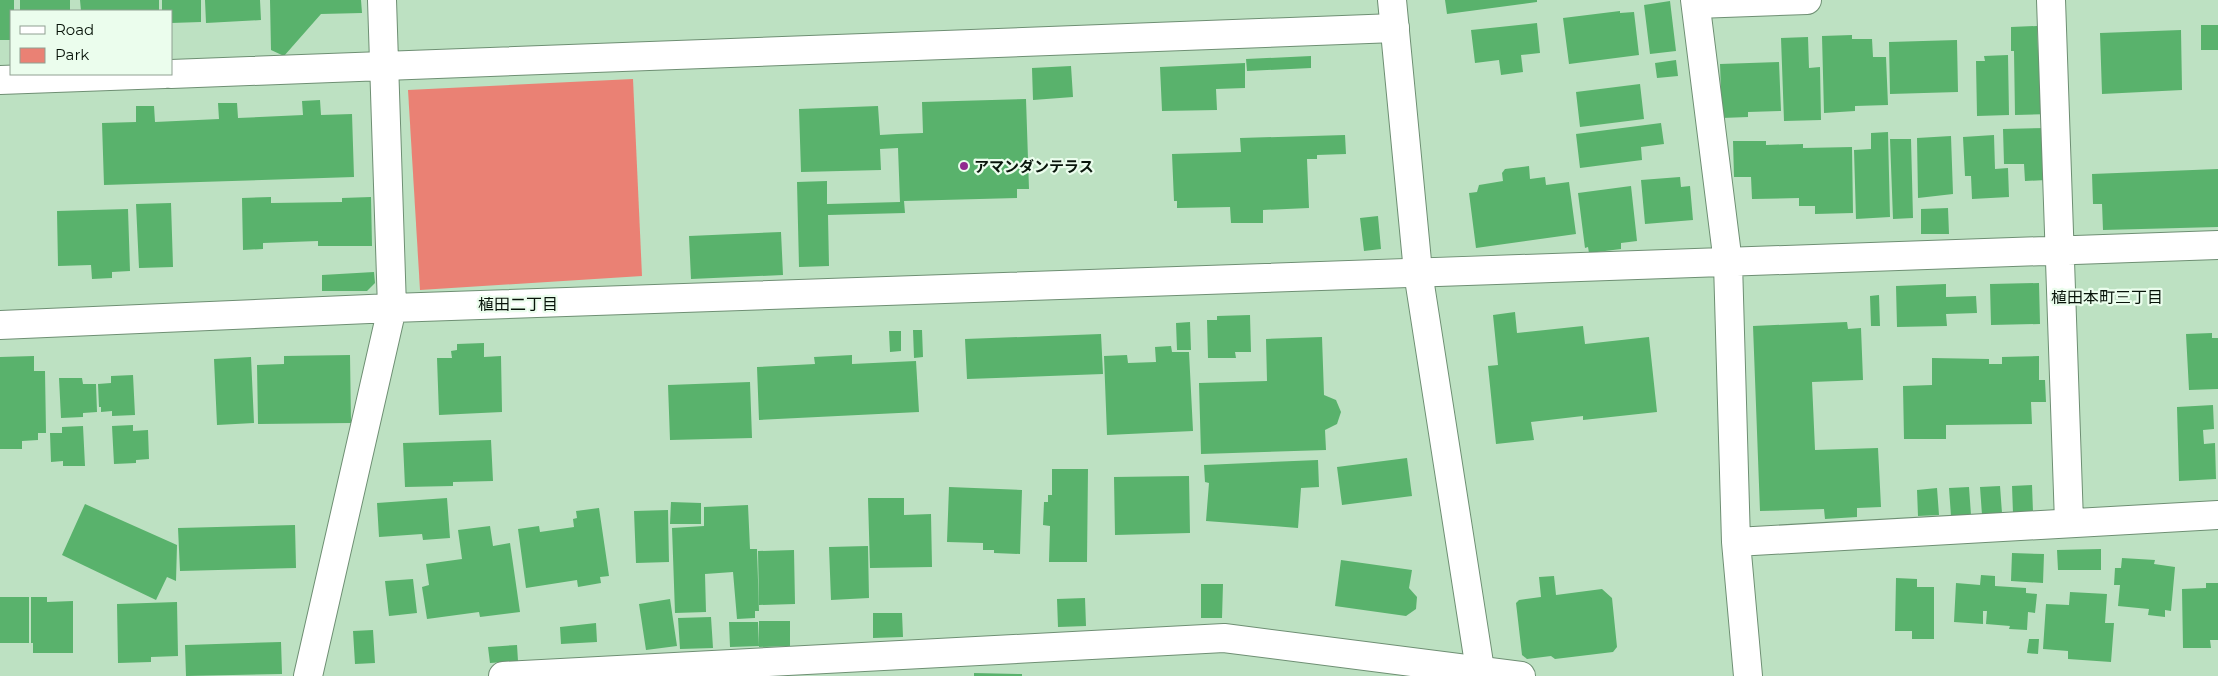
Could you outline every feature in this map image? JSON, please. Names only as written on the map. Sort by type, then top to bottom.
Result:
[{"type":"street","points":[[308,676],[392,308],[382,0]]},
{"type":"street","points":[[1392,0],[1418,272],[1480,673]]},
{"type":"street","points":[[1748,676],[1736,542],[1728,263],[1696,2],[1807,0]]},
{"type":"street","points":[[2051,0],[2069,522]]},
{"type":"street","points":[[172,74],[1395,28]]},
{"type":"street","points":[[0,80],[138,75]]},
{"type":"street","points":[[0,325],[392,308],[2218,245]]},
{"type":"street","points":[[1736,542],[2218,515]]},
{"type":"street","points":[[503,676],[1224,638],[1480,673],[1521,676]]},
{"type":"green space","points":[[633,79],[642,276],[420,290],[408,90]]},
{"type":"building","points":[[0,0],[14,0],[14,10],[10,10],[10,40],[0,40]]},
{"type":"building","points":[[20,0],[70,0],[70,10],[20,10]]},
{"type":"building","points":[[80,0],[159,0],[159,10],[81,10]]},
{"type":"building","points":[[162,0],[201,0],[201,22],[172,23],[172,10],[162,10]]},
{"type":"building","points":[[205,0],[260,0],[261,20],[206,23]]},
{"type":"building","points":[[270,0],[361,0],[362,13],[321,14],[284,56],[271,50]]},
{"type":"building","points":[[1445,0],[1537,0],[1537,2],[1447,14]]},
{"type":"building","points":[[1670,1],[1676,51],[1650,54],[1644,5]]},
{"type":"building","points":[[1620,11],[1620,13],[1634,12],[1639,55],[1569,64],[1563,18]]},
{"type":"building","points":[[1537,23],[1540,53],[1521,55],[1523,72],[1501,75],[1499,60],[1475,63],[1471,30]]},
{"type":"building","points":[[2201,25],[2218,25],[2218,50],[2201,50]]},
{"type":"building","points":[[2037,26],[2038,51],[2049,50],[2051,114],[2015,115],[2014,51],[2011,51],[2011,27]]},
{"type":"building","points":[[2181,30],[2182,90],[2102,94],[2100,33]]},
{"type":"building","points":[[1852,35],[1852,39],[1872,39],[1873,57],[1886,57],[1888,105],[1855,106],[1855,111],[1824,113],[1822,36]]},
{"type":"building","points":[[1808,37],[1809,68],[1820,67],[1821,120],[1784,121],[1781,38]]},
{"type":"building","points":[[1957,40],[1958,92],[1890,94],[1889,42]]},
{"type":"building","points":[[2008,55],[2009,115],[1977,116],[1976,61],[1985,61],[1984,56]]},
{"type":"building","points":[[1311,56],[1311,68],[1247,71],[1246,59]]},
{"type":"building","points":[[1676,60],[1678,76],[1657,78],[1655,63]]},
{"type":"building","points":[[1779,62],[1781,111],[1748,112],[1748,117],[1722,118],[1720,64]]},
{"type":"building","points":[[1245,63],[1245,88],[1216,89],[1217,110],[1162,111],[1160,67]]},
{"type":"building","points":[[1071,66],[1073,97],[1033,100],[1032,68]]},
{"type":"building","points":[[1640,84],[1644,119],[1580,127],[1576,92]]},
{"type":"building","points":[[1026,99],[1029,189],[1017,189],[1017,198],[904,201],[905,213],[828,215],[829,266],[799,267],[797,182],[827,181],[827,204],[900,202],[898,148],[880,149],[881,170],[801,172],[799,109],[878,106],[880,135],[923,133],[922,102]]},
{"type":"building","points":[[320,100],[321,115],[352,114],[354,177],[104,185],[102,123],[136,122],[136,106],[154,106],[155,122],[219,119],[218,103],[237,103],[238,118],[303,115],[302,101]]},
{"type":"building","points":[[1661,123],[1664,144],[1641,147],[1642,160],[1580,168],[1576,134]]},
{"type":"building","points":[[2048,128],[2046,180],[2025,181],[2024,164],[2004,164],[2003,129]]},
{"type":"building","points":[[1888,132],[1890,217],[1856,219],[1854,150],[1871,149],[1871,133]]},
{"type":"building","points":[[1345,135],[1346,154],[1317,155],[1317,159],[1307,159],[1309,208],[1263,210],[1263,223],[1231,223],[1230,207],[1177,208],[1177,201],[1174,201],[1172,154],[1241,152],[1240,138]]},
{"type":"building","points":[[1994,135],[1995,169],[2008,168],[2009,197],[1972,199],[1971,176],[1965,176],[1963,137]]},
{"type":"building","points":[[1951,136],[1953,194],[1918,198],[1917,138]]},
{"type":"building","points":[[1890,139],[1911,139],[1913,218],[1893,219]]},
{"type":"building","points":[[1733,141],[1766,141],[1766,145],[1803,144],[1803,148],[1852,147],[1853,213],[1815,214],[1815,206],[1799,206],[1799,198],[1752,199],[1751,177],[1734,177]]},
{"type":"building","points":[[1529,166],[1530,179],[1545,177],[1546,185],[1569,182],[1576,234],[1476,248],[1469,193],[1477,192],[1479,185],[1503,181],[1502,173],[1505,169]]},
{"type":"building","points":[[2218,169],[2218,227],[2103,230],[2102,204],[2093,204],[2092,174]]},
{"type":"building","points":[[1680,177],[1681,187],[1690,186],[1693,220],[1645,224],[1641,180]]},
{"type":"building","points":[[1631,186],[1637,241],[1621,243],[1621,249],[1589,253],[1588,247],[1585,248],[1578,193]]},
{"type":"building","points":[[271,197],[271,203],[342,202],[342,198],[371,197],[372,246],[318,246],[318,241],[263,243],[263,249],[243,250],[242,198]]},
{"type":"building","points":[[171,203],[173,267],[139,268],[136,204]]},
{"type":"building","points":[[1948,208],[1949,234],[1921,234],[1921,209]]},
{"type":"building","points":[[128,209],[130,271],[112,272],[112,278],[92,279],[91,265],[58,266],[57,211]]},
{"type":"building","points":[[1378,216],[1381,249],[1364,251],[1360,218]]},
{"type":"building","points":[[781,232],[783,275],[691,279],[689,236]]},
{"type":"building","points":[[374,272],[375,283],[367,291],[322,291],[322,275]]},
{"type":"building","points":[[2039,283],[2040,324],[1991,325],[1990,284]]},
{"type":"building","points":[[1946,284],[1946,297],[1976,296],[1977,313],[1946,314],[1947,326],[1897,327],[1896,286]]},
{"type":"building","points":[[1879,295],[1880,326],[1871,326],[1870,296]]},
{"type":"building","points":[[1515,312],[1517,333],[1583,326],[1585,344],[1649,337],[1657,412],[1583,420],[1583,416],[1531,422],[1534,440],[1496,444],[1488,366],[1498,365],[1493,315]]},
{"type":"building","points":[[1250,315],[1251,352],[1235,352],[1236,358],[1208,358],[1207,320],[1217,320],[1217,316]]},
{"type":"building","points":[[1190,322],[1191,350],[1177,350],[1176,323]]},
{"type":"building","points":[[1847,322],[1848,329],[1861,328],[1863,380],[1812,382],[1815,450],[1878,448],[1881,507],[1857,508],[1857,517],[1825,519],[1824,509],[1760,511],[1753,326]]},
{"type":"building","points":[[913,330],[922,330],[923,357],[914,358]]},
{"type":"building","points":[[889,331],[901,331],[901,351],[890,352]]},
{"type":"building","points":[[2212,333],[2212,338],[2218,338],[2218,389],[2189,390],[2186,334]]},
{"type":"building","points":[[1101,334],[1103,374],[967,379],[965,339]]},
{"type":"building","points":[[1322,337],[1324,395],[1336,400],[1341,412],[1337,424],[1325,430],[1326,450],[1201,454],[1199,383],[1267,381],[1266,339]]},
{"type":"building","points":[[484,343],[484,357],[501,356],[502,412],[439,415],[437,358],[452,358],[451,351],[457,350],[457,344]]},
{"type":"building","points":[[1171,346],[1172,352],[1189,352],[1193,431],[1107,435],[1104,356],[1127,355],[1128,363],[1156,362],[1155,347]]},
{"type":"building","points":[[350,355],[351,423],[258,424],[257,365],[284,364],[284,356]]},
{"type":"building","points":[[852,355],[852,364],[916,361],[919,412],[759,420],[757,367],[815,364],[814,357]]},
{"type":"building","points":[[34,356],[34,371],[45,371],[46,433],[38,433],[38,440],[22,441],[22,449],[0,449],[0,357]]},
{"type":"building","points":[[2039,356],[2039,380],[2045,380],[2046,402],[2031,402],[2032,424],[1946,425],[1946,439],[1904,439],[1903,386],[1932,385],[1932,358],[1989,359],[1989,364],[2002,364],[2002,357]]},
{"type":"building","points":[[251,357],[254,423],[217,425],[214,359]]},
{"type":"building","points":[[133,375],[135,415],[112,416],[112,411],[101,412],[98,384],[111,383],[111,376]]},
{"type":"building","points":[[59,378],[82,378],[83,384],[96,384],[97,412],[83,413],[83,417],[61,418]]},
{"type":"building","points":[[750,382],[752,438],[670,440],[668,385]]},
{"type":"building","points":[[2213,405],[2214,429],[2203,430],[2204,444],[2215,443],[2216,479],[2179,481],[2177,407]]},
{"type":"building","points":[[133,425],[133,431],[148,430],[149,459],[136,460],[136,463],[114,464],[112,426]]},
{"type":"building","points":[[83,426],[85,466],[63,466],[63,461],[51,462],[50,433],[62,433],[62,427]]},
{"type":"building","points":[[491,440],[493,481],[453,482],[453,486],[405,487],[403,443]]},
{"type":"building","points":[[1407,458],[1412,496],[1342,505],[1337,467]]},
{"type":"building","points":[[1318,460],[1319,487],[1301,488],[1298,528],[1206,521],[1209,483],[1205,482],[1204,465]]},
{"type":"building","points":[[1052,469],[1088,469],[1087,562],[1049,562],[1050,526],[1043,525],[1044,502],[1048,502],[1048,495],[1052,495]]},
{"type":"building","points":[[1189,476],[1190,533],[1115,535],[1114,477]]},
{"type":"building","points":[[2032,485],[2033,512],[2013,513],[2012,486]]},
{"type":"building","points":[[2000,486],[2002,513],[1982,515],[1980,487]]},
{"type":"building","points":[[949,487],[1022,490],[1020,554],[994,553],[994,550],[983,550],[983,543],[947,542]]},
{"type":"building","points":[[1969,487],[1971,515],[1951,516],[1949,488]]},
{"type":"building","points":[[1937,488],[1939,515],[1918,516],[1917,490]]},
{"type":"building","points":[[447,498],[450,538],[423,540],[422,534],[379,537],[377,503]]},
{"type":"building","points":[[868,498],[904,498],[904,515],[931,514],[932,567],[870,568]]},
{"type":"building","points":[[671,502],[701,503],[701,524],[670,524]]},
{"type":"building","points":[[85,504],[177,545],[176,581],[167,577],[156,600],[62,555]]},
{"type":"building","points":[[748,505],[750,549],[757,549],[759,611],[755,611],[755,618],[737,619],[733,572],[705,574],[706,612],[675,613],[672,528],[704,526],[704,507]]},
{"type":"building","points":[[599,508],[609,576],[600,577],[601,583],[578,587],[577,580],[526,588],[518,529],[539,526],[540,532],[574,527],[573,519],[577,518],[576,511]]},
{"type":"building","points":[[668,510],[669,562],[636,563],[634,511]]},
{"type":"building","points":[[295,525],[296,568],[180,571],[178,528]]},
{"type":"building","points":[[490,526],[493,546],[510,543],[520,612],[480,617],[479,612],[427,619],[422,587],[429,585],[426,564],[462,559],[458,530]]},
{"type":"building","points":[[868,546],[869,598],[831,600],[829,547]]},
{"type":"building","points":[[2101,549],[2101,570],[2058,570],[2057,550]]},
{"type":"building","points":[[794,550],[795,604],[759,605],[758,551]]},
{"type":"building","points":[[2012,553],[2044,554],[2043,583],[2011,581]]},
{"type":"building","points":[[2122,558],[2155,560],[2154,564],[2175,567],[2171,611],[2165,610],[2165,617],[2148,615],[2149,609],[2118,606],[2120,585],[2114,585],[2115,568],[2121,568]]},
{"type":"building","points":[[1341,560],[1412,570],[1409,588],[1417,597],[1416,609],[1406,616],[1335,606]]},
{"type":"building","points":[[1981,575],[1995,576],[1995,586],[2026,588],[2026,593],[2037,594],[2035,613],[2028,612],[2027,630],[2009,629],[2010,626],[1986,624],[1987,611],[1983,611],[1983,624],[1954,622],[1956,583],[1980,585]]},
{"type":"building","points":[[1554,576],[1556,595],[1602,589],[1612,598],[1617,647],[1613,652],[1555,659],[1551,656],[1527,659],[1522,655],[1516,603],[1519,600],[1541,597],[1539,577]]},
{"type":"building","points":[[1896,578],[1917,579],[1917,587],[1934,587],[1934,639],[1912,639],[1912,631],[1895,631]]},
{"type":"building","points":[[413,579],[417,613],[389,616],[385,581]]},
{"type":"building","points":[[2206,583],[2218,583],[2218,640],[2210,640],[2211,648],[2183,648],[2182,589],[2206,588]]},
{"type":"building","points":[[1201,584],[1223,584],[1222,618],[1201,618]]},
{"type":"building","points":[[2070,592],[2107,594],[2105,623],[2114,623],[2111,662],[2068,659],[2068,651],[2043,649],[2046,604],[2069,605]]},
{"type":"building","points":[[0,597],[29,597],[29,643],[0,643]]},
{"type":"building","points":[[31,597],[47,597],[47,602],[73,601],[73,653],[33,653],[33,643],[31,643]]},
{"type":"building","points":[[1085,598],[1086,626],[1058,627],[1057,599]]},
{"type":"building","points":[[670,599],[677,646],[646,650],[639,604]]},
{"type":"building","points":[[177,602],[178,656],[151,657],[151,662],[118,663],[117,604]]},
{"type":"building","points":[[873,613],[902,613],[903,637],[873,638]]},
{"type":"building","points":[[711,617],[713,648],[680,649],[678,618]]},
{"type":"building","points":[[759,621],[790,621],[790,646],[759,647]]},
{"type":"building","points":[[729,622],[758,622],[759,646],[730,647]]},
{"type":"building","points":[[596,623],[597,642],[561,644],[560,627]]},
{"type":"building","points":[[373,630],[375,663],[355,664],[353,631]]},
{"type":"building","points":[[2029,639],[2039,639],[2038,654],[2027,653]]},
{"type":"building","points":[[281,642],[282,674],[186,676],[185,645]]},
{"type":"building","points":[[517,645],[518,661],[490,663],[488,647]]},
{"type":"building","points":[[974,673],[1022,674],[1022,676],[974,676]]},
{"type":"place","name":"アマンダンテラス","points":[[964,166]]},
{"type":"district","name":"植田本町三丁目","points":[[2107,297]]},
{"type":"district","name":"植田二丁目","points":[[518,304]]}]
